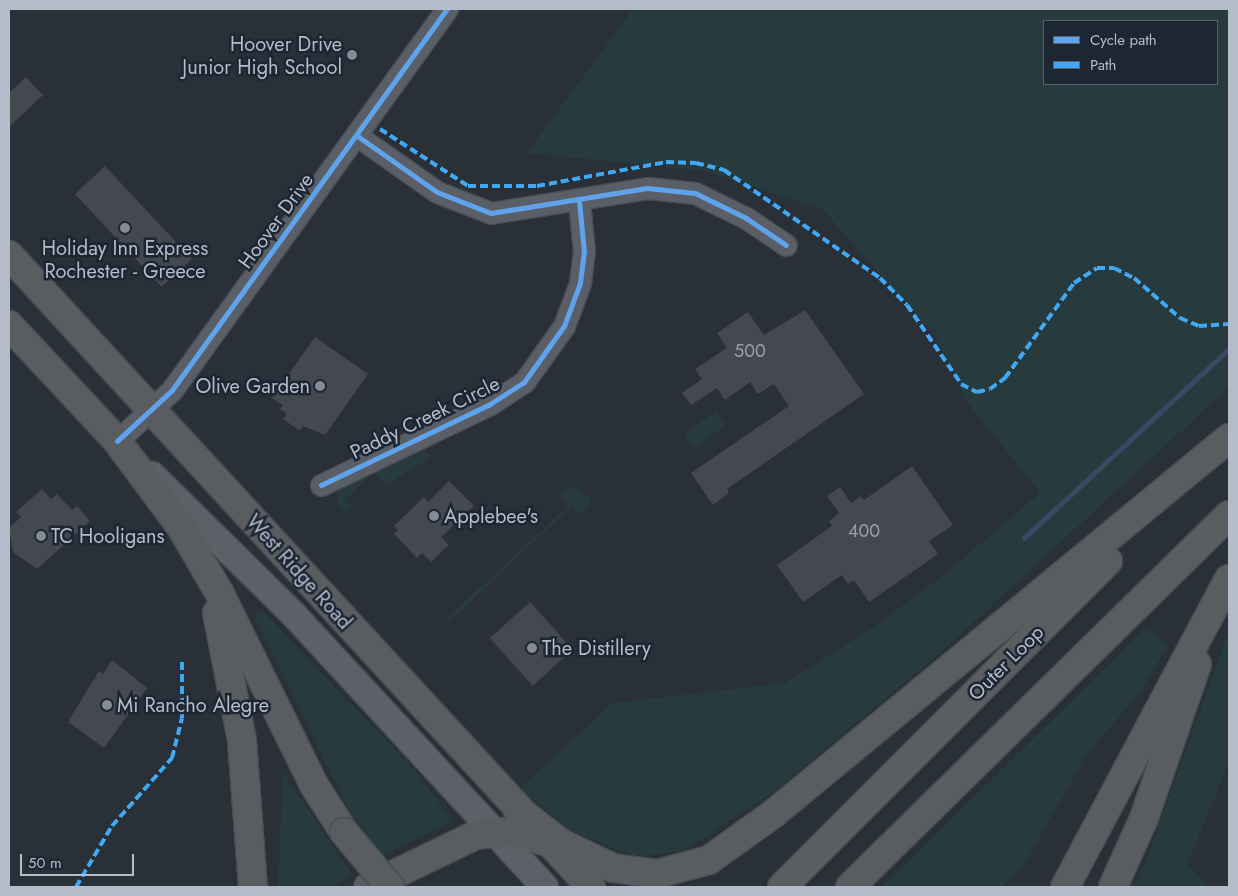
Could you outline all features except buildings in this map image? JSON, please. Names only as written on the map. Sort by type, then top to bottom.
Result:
[{"type":"highway","name":"West Ridge Road","points":[[9,255],[517,809],[591,887]]},
{"type":"highway","name":"West Ridge Road","points":[[9,325],[118,441]]},
{"type":"highway","points":[[517,809],[561,843],[613,868],[657,874],[709,860],[773,814],[1229,439]]},
{"type":"highway","name":"Outer Loop","points":[[782,887],[1229,439]]},
{"type":"highway","points":[[118,441],[188,539],[314,785],[344,832],[390,887]]},
{"type":"highway","points":[[850,887],[1229,515]]},
{"type":"highway","points":[[188,539],[212,598],[231,675],[246,770],[253,887]]},
{"type":"highway","points":[[1065,887],[1229,579]]},
{"type":"highway","points":[[1113,887],[1142,825],[1229,588]]},
{"type":"highway","points":[[368,887],[457,842],[494,831],[523,833],[552,845]]},
{"type":"main road","name":"West Ridge Road","points":[[118,441],[275,595],[545,887]]},
{"type":"street","name":"Hoover Drive","points":[[118,441],[172,390],[447,9]]},
{"type":"street","points":[[356,135],[456,202],[492,213],[578,201],[647,188],[695,193],[746,218],[786,245]]},
{"type":"street","name":"Paddy Creek Circle","points":[[321,485],[490,404],[524,382],[564,326],[580,284],[584,252],[578,201]]},
{"type":"green space","points":[[633,9],[1229,9],[1229,387],[940,653],[776,790],[685,850],[636,857],[569,830],[520,788],[613,703],[785,683],[871,629],[946,573],[1040,493],[967,402],[935,336],[823,210],[706,171],[527,153]]},
{"type":"green space","points":[[501,406],[422,446],[431,457],[386,485],[373,472],[345,500],[351,506],[345,512],[337,503],[338,488]]},
{"type":"green space","points":[[716,411],[726,425],[694,448],[684,435]]},
{"type":"green space","points":[[571,487],[589,497],[590,505],[580,514],[572,506],[449,622],[446,619],[568,506],[558,494]]},
{"type":"green space","points":[[262,610],[417,773],[453,822],[381,855],[346,805],[254,616]]},
{"type":"green space","points":[[1147,627],[1168,645],[1141,691],[1086,755],[1023,867],[1001,887],[882,887]]},
{"type":"green space","points":[[1229,630],[1229,764],[1187,864],[1208,887],[1131,887],[1144,866]]},
{"type":"green space","points":[[283,773],[352,874],[335,887],[278,887]]},
{"type":"waterway","points":[[1024,538],[1229,349]]},
{"type":"marked path","points":[[380,129],[468,186],[537,186],[666,162],[696,163],[724,170],[880,278],[907,305],[961,384],[977,392],[990,389],[1005,378],[1074,283],[1097,268],[1114,268],[1134,278],[1180,318],[1199,326],[1229,324]]},
{"type":"marked path","points":[[76,887],[112,826],[172,758],[182,718],[182,659]]},
{"type":"cycle path","points":[[117,441],[172,390],[447,9]]},
{"type":"cycle path","points":[[356,135],[437,192],[491,213],[647,188],[695,193],[746,218],[786,245]]},
{"type":"cycle path","points":[[321,485],[490,404],[524,382],[564,326],[580,283],[584,252],[579,201]]},
{"type":"place","name":"Hoover Drive Junior High School","points":[[352,55]]},
{"type":"place","name":"Holiday Inn Express Rochester - Greece","points":[[125,228]]},
{"type":"place","name":"Olive Garden","points":[[320,386]]},
{"type":"place","name":"Applebee's","points":[[434,516]]},
{"type":"place","name":"TC Hooligans","points":[[41,536]]},
{"type":"place","name":"The Distillery","points":[[532,648]]},
{"type":"place","name":"Mi Rancho Alegre","points":[[107,705]]}]
